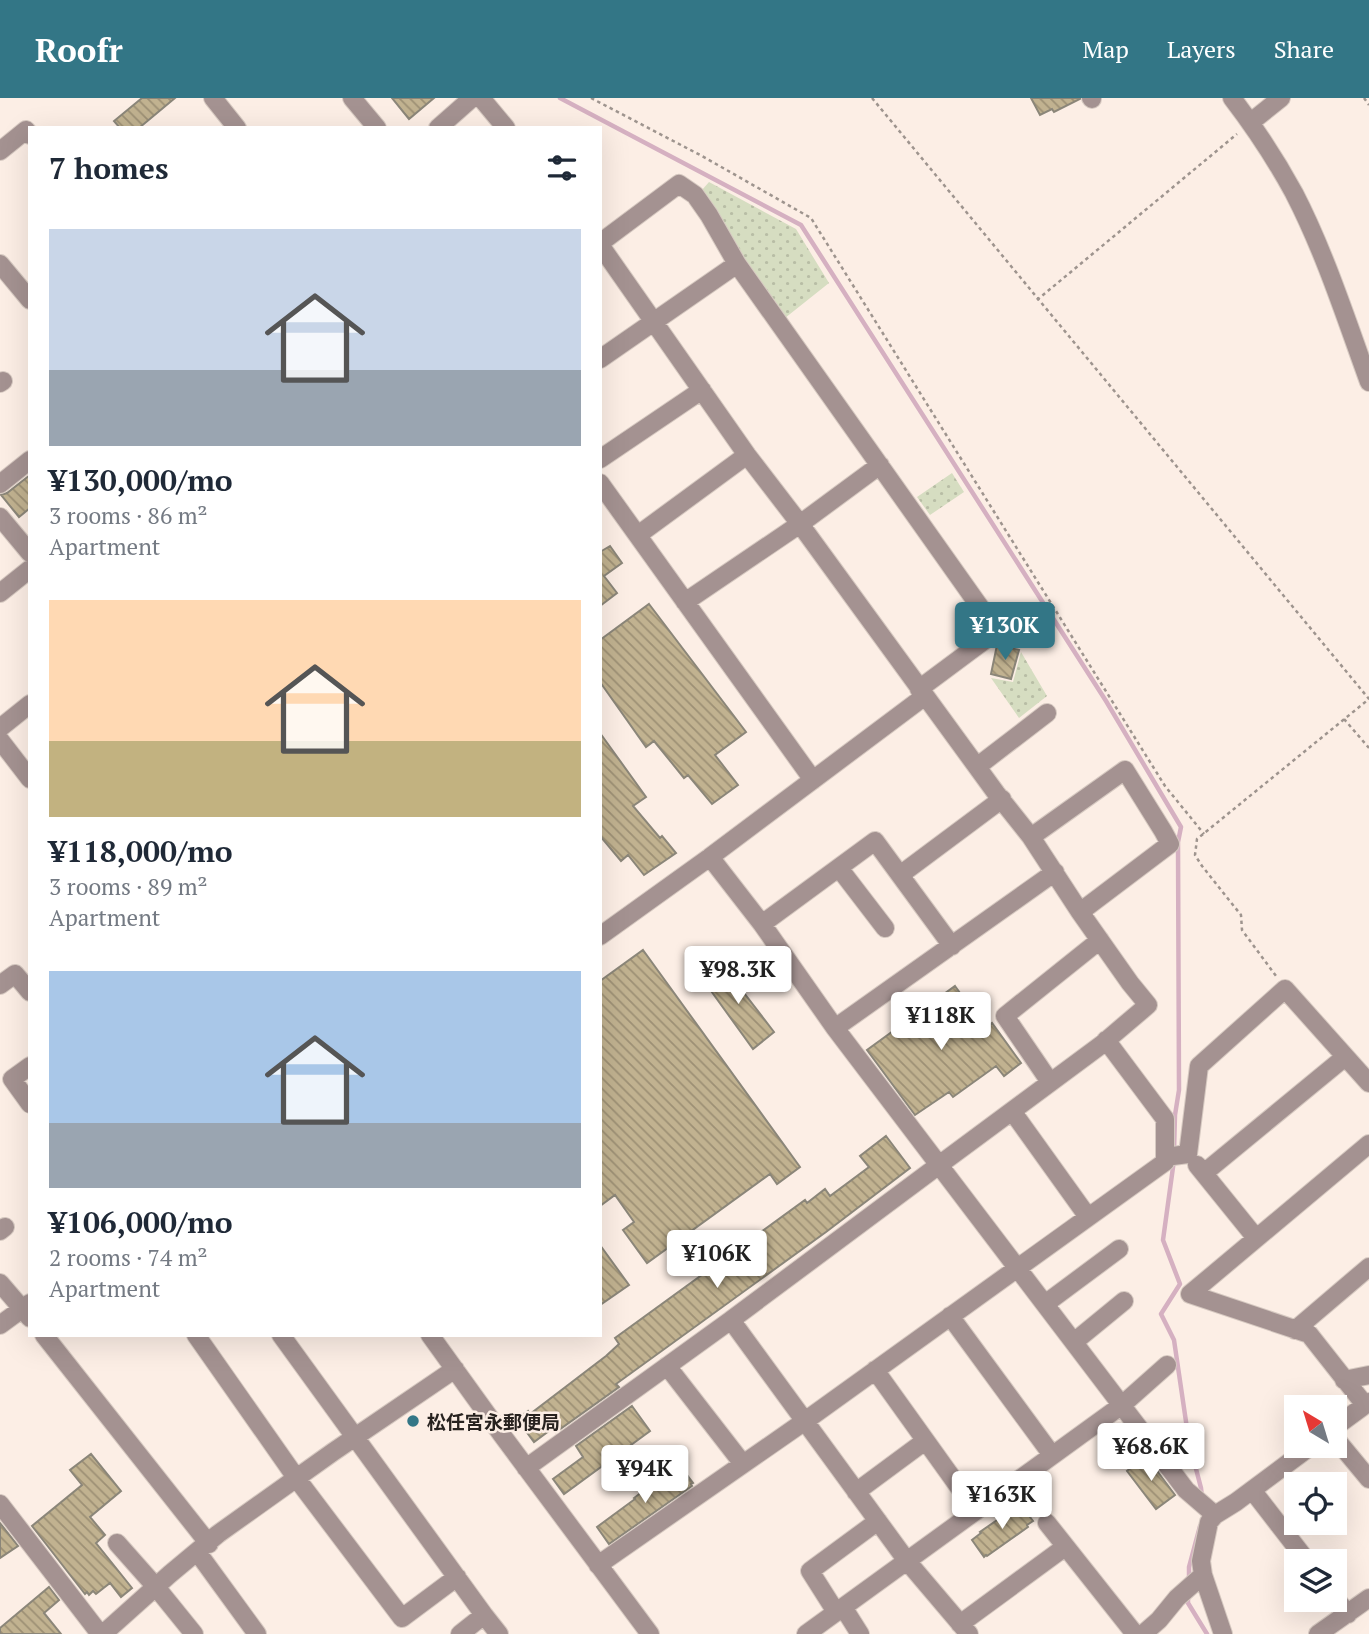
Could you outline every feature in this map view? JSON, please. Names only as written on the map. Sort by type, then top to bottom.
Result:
[{"type":"street","points":[[213,98],[235,126]]},
{"type":"street","points":[[352,98],[375,126]]},
{"type":"street","points":[[440,126],[472,98]]},
{"type":"street","points":[[481,98],[504,126]]},
{"type":"street","points":[[1232,98],[1251,122],[1293,192],[1328,268],[1369,382]]},
{"type":"street","points":[[1251,122],[1281,98]]},
{"type":"street","points":[[0,151],[26,130],[28,132]]},
{"type":"street","points":[[602,242],[679,184],[695,195],[737,264],[997,631],[813,780],[602,935]]},
{"type":"street","points":[[526,1468],[731,1320],[1051,1082],[1148,1005],[1080,912],[1031,837],[747,456],[602,247]]},
{"type":"street","points":[[0,264],[28,298]]},
{"type":"street","points":[[602,358],[737,264]]},
{"type":"street","points":[[602,458],[702,390]]},
{"type":"street","points":[[638,535],[747,456]]},
{"type":"street","points":[[0,484],[28,462]]},
{"type":"street","points":[[685,602],[800,524],[880,465]]},
{"type":"street","points":[[602,486],[813,780]]},
{"type":"street","points":[[0,517],[28,551]]},
{"type":"street","points":[[0,593],[28,571]]},
{"type":"street","points":[[0,728],[28,706]]},
{"type":"street","points":[[978,766],[1047,713]]},
{"type":"street","points":[[0,740],[28,776]]},
{"type":"street","points":[[1031,837],[1125,770],[1170,844],[1080,912]]},
{"type":"street","points":[[900,875],[1002,799]]},
{"type":"street","points":[[762,924],[875,841],[952,946]]},
{"type":"street","points":[[710,857],[762,924],[835,1028],[1186,1490],[1206,1507],[1209,1522],[1200,1577],[1223,1634]]},
{"type":"street","points":[[839,868],[885,928]]},
{"type":"street","points":[[835,1028],[1055,872]]},
{"type":"street","points":[[1051,1082],[1005,1016],[1100,940]]},
{"type":"street","points":[[0,985],[15,974],[28,990]]},
{"type":"street","points":[[598,1565],[1176,1156],[1199,1066],[1286,989],[1369,1083]]},
{"type":"street","points":[[1106,1040],[1165,1119],[1176,1156],[1204,1173],[1256,1238]]},
{"type":"street","points":[[1204,1173],[1345,1057]]},
{"type":"street","points":[[28,1067],[12,1079],[28,1101]]},
{"type":"street","points":[[1012,1111],[1087,1217]]},
{"type":"street","points":[[1348,1417],[1367,1403],[1309,1334],[1190,1294],[1369,1144]]},
{"type":"street","points":[[1045,1304],[1119,1249]]},
{"type":"street","points":[[1295,1330],[1369,1267]]},
{"type":"street","points":[[0,1283],[27,1310],[0,1325]]},
{"type":"street","points":[[1074,1342],[1124,1301]]},
{"type":"street","points":[[950,1316],[1052,1455]]},
{"type":"street","points":[[731,1320],[907,1561],[964,1629],[1065,1547]]},
{"type":"street","points":[[45,1337],[203,1548],[257,1634]]},
{"type":"street","points":[[197,1337],[297,1479],[402,1618],[457,1577]]},
{"type":"street","points":[[285,1337],[499,1634]]},
{"type":"street","points":[[431,1337],[650,1634]]},
{"type":"street","points":[[806,1634],[1122,1405],[1167,1365]]},
{"type":"street","points":[[667,1366],[743,1464]]},
{"type":"street","points":[[0,1504],[6,1524],[103,1634],[218,1535],[454,1369]]},
{"type":"street","points":[[875,1370],[976,1511]]},
{"type":"street","points":[[1345,1380],[1369,1375]]},
{"type":"street","points":[[856,1492],[925,1441]]},
{"type":"street","points":[[1348,1454],[1369,1479]]},
{"type":"street","points":[[1206,1507],[1252,1490],[1295,1458]]},
{"type":"street","points":[[1252,1490],[1298,1549]]},
{"type":"street","points":[[860,1634],[810,1571],[878,1521]]},
{"type":"street","points":[[1047,1523],[1135,1634]]},
{"type":"street","points":[[117,1544],[194,1634]]},
{"type":"street","points":[[1143,1634],[1200,1577]]},
{"type":"street","points":[[1318,1634],[1369,1598]]},
{"type":"street","points":[[460,1634],[484,1615]]},
{"type":"path","points":[[591,98],[702,156],[811,218],[1165,786],[1204,834]]},
{"type":"path","points":[[872,98],[1369,699],[1197,839],[1195,856],[1241,915],[1242,930],[1286,989]]},
{"type":"path","points":[[1364,98],[1369,105]]},
{"type":"path","points":[[1037,300],[1251,122]]},
{"type":"path","points":[[1344,719],[1369,748]]},
{"type":"green space","points":[[709,182],[796,229],[829,283],[785,318],[737,252],[702,190]]},
{"type":"green space","points":[[952,473],[964,492],[930,515],[917,497]]},
{"type":"green space","points":[[1021,652],[1047,696],[1019,718],[991,678],[1013,682]]},
{"type":"building","points":[[142,98],[175,98],[141,126],[118,126],[114,121]]},
{"type":"building","points":[[392,98],[434,98],[409,119]]},
{"type":"building","points":[[1031,98],[1080,99],[1054,112],[1052,109],[1040,115]]},
{"type":"building","points":[[28,477],[28,510],[19,517],[1,495]]},
{"type":"building","points":[[610,546],[622,563],[604,576],[617,593],[602,604],[602,551]]},
{"type":"building","points":[[649,604],[746,732],[715,755],[738,785],[712,804],[688,775],[684,778],[654,741],[646,747],[602,685],[602,639]]},
{"type":"building","points":[[997,645],[1019,650],[1011,679],[991,674]]},
{"type":"building","points":[[602,736],[646,797],[633,806],[676,853],[644,875],[628,855],[621,861],[602,838]]},
{"type":"building","points":[[643,950],[800,1167],[777,1184],[770,1174],[647,1263],[623,1230],[634,1222],[615,1195],[602,1205],[602,980]]},
{"type":"building","points":[[721,963],[774,1032],[753,1049],[701,977]]},
{"type":"building","points":[[955,986],[985,1028],[992,1023],[1021,1063],[1004,1076],[996,1066],[953,1097],[949,1092],[915,1115],[867,1050]]},
{"type":"building","points":[[886,1136],[910,1168],[616,1384],[619,1387],[556,1432],[553,1428],[534,1442],[517,1419],[528,1411],[530,1414],[606,1356],[619,1344],[615,1338],[805,1200],[807,1203],[825,1189],[830,1196],[869,1167],[860,1156]]},
{"type":"building","points":[[602,1248],[629,1285],[602,1304]]},
{"type":"building","points":[[632,1406],[650,1431],[564,1494],[553,1479],[583,1457],[576,1446]]},
{"type":"building","points":[[91,1454],[121,1491],[90,1517],[105,1535],[96,1543],[132,1588],[121,1597],[110,1583],[96,1594],[93,1591],[89,1595],[87,1592],[85,1594],[32,1526],[82,1485],[70,1470]]},
{"type":"building","points":[[1146,1456],[1175,1495],[1156,1509],[1127,1471]]},
{"type":"building","points":[[681,1467],[693,1483],[692,1486],[609,1544],[597,1527],[651,1485],[653,1487]]},
{"type":"building","points":[[1020,1504],[1033,1521],[984,1557],[972,1540]]},
{"type":"building","points":[[0,1523],[18,1546],[0,1558]]},
{"type":"building","points":[[49,1587],[59,1600],[44,1613],[61,1634],[0,1634],[0,1628]]},
{"type":"waterway","points":[[560,98],[801,225],[1106,701],[1181,827],[1178,842],[1179,1090],[1174,1151]]},
{"type":"waterway","points":[[1174,1160],[1163,1240],[1180,1284],[1161,1314],[1174,1340],[1189,1442],[1202,1497]]},
{"type":"waterway","points":[[1189,1579],[1189,1567],[1200,1526]]},
{"type":"waterway","points":[[1188,1595],[1188,1603],[1207,1634]]},
{"type":"place","name":"松任宮永郵便局","points":[[413,1421]]}]
